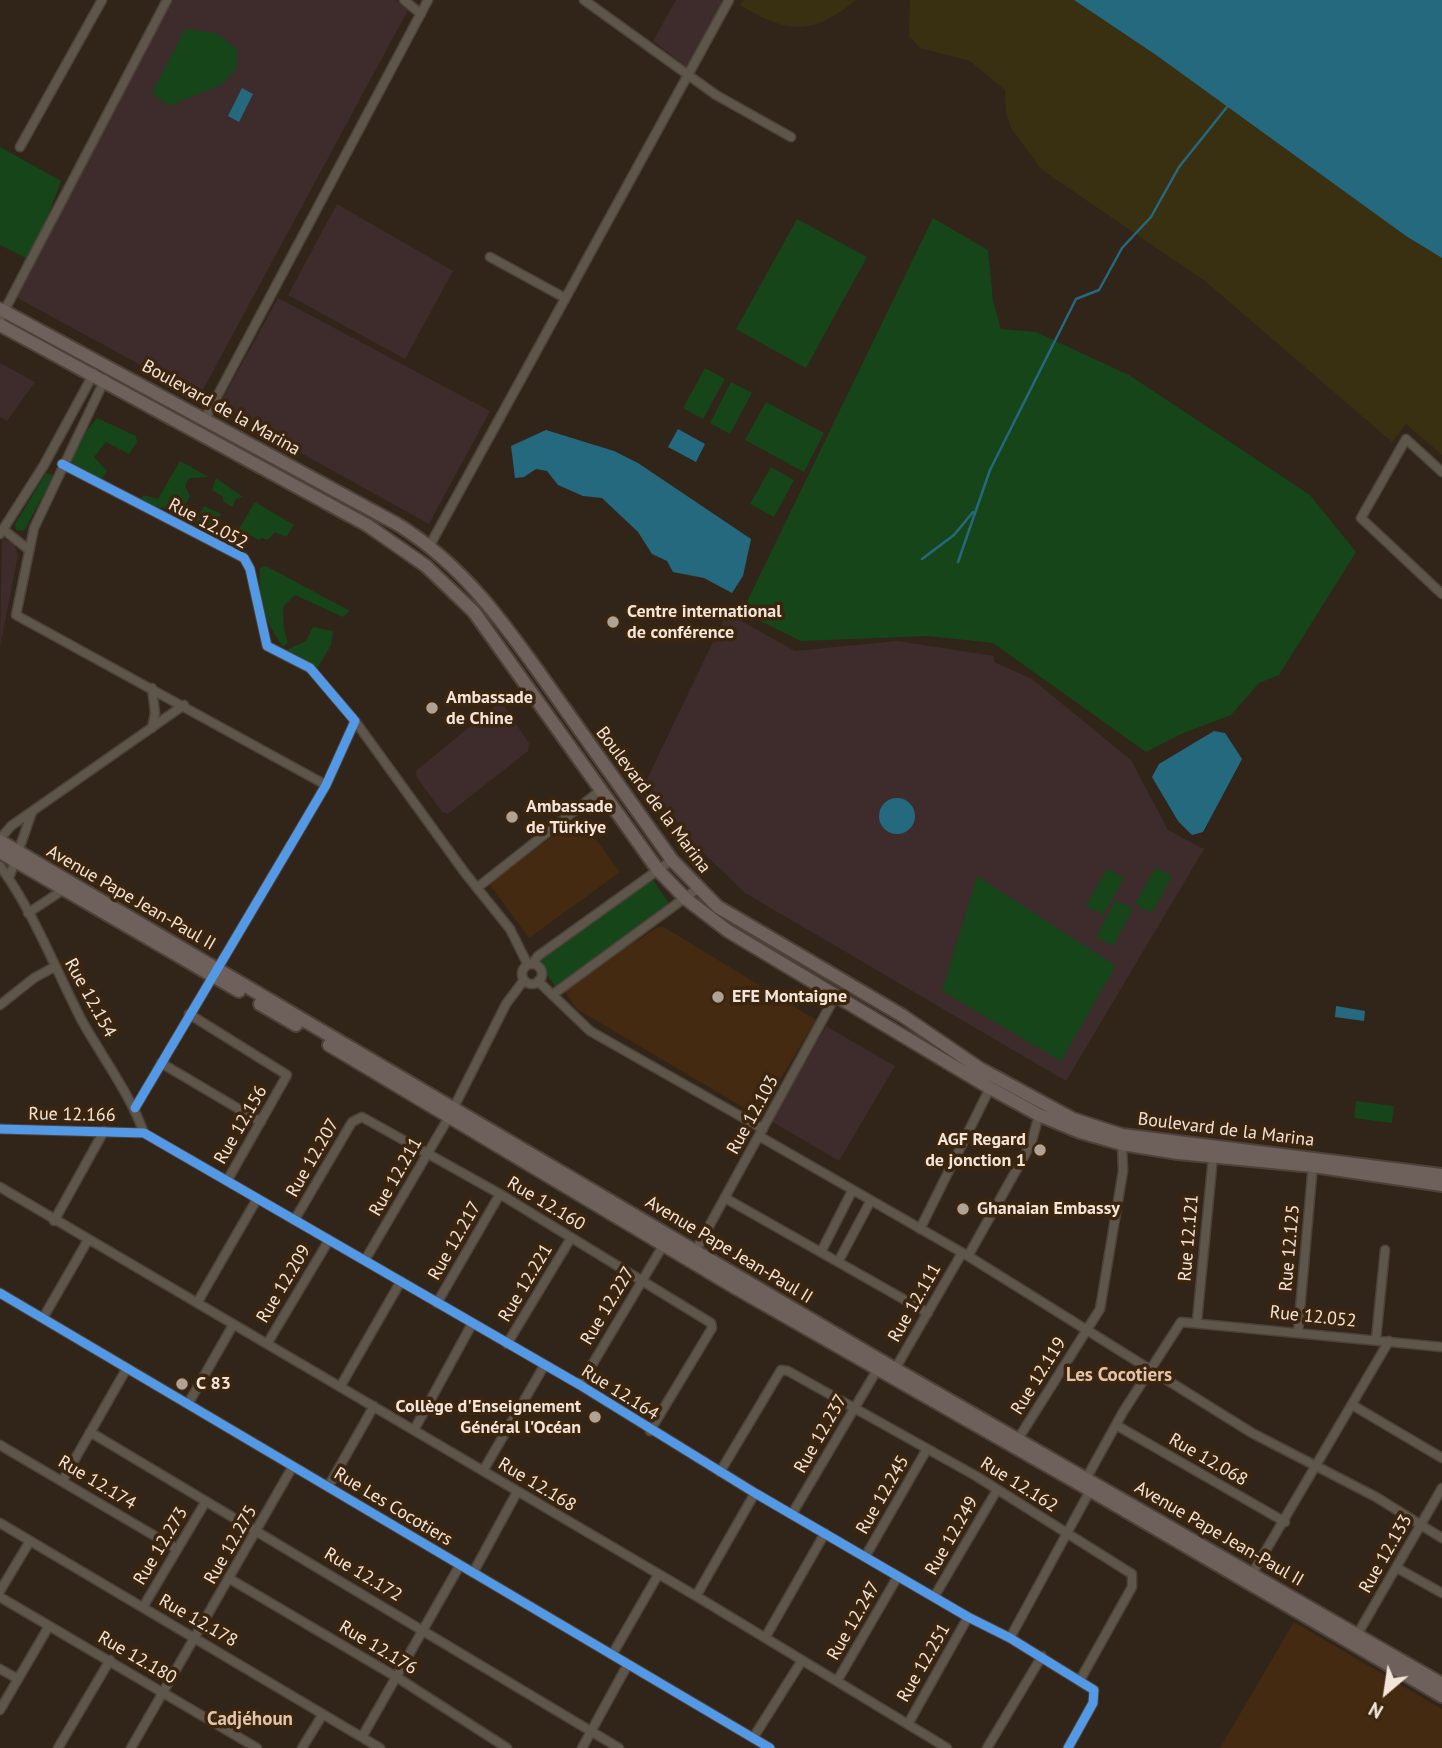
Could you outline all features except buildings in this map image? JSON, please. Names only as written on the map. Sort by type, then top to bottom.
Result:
[{"type":"main road","name":"Boulevard de la Marina","points":[[1,313],[105,364],[397,523],[430,545],[477,590],[508,627],[672,860],[697,889],[718,907],[902,1016],[979,1068],[1073,1119],[1122,1135],[1314,1162],[1442,1175]]},
{"type":"main road","name":"Boulevard de la Marina","points":[[0,325],[367,525],[426,566],[474,612],[658,870],[686,900],[728,931],[990,1088],[1039,1115],[1122,1144],[1213,1157],[1314,1162],[1442,1185]]},
{"type":"main road","name":"Avenue Pape Jean-Paul II","points":[[0,840],[15,856],[63,890],[215,973]]},
{"type":"main road","name":"Avenue Pape Jean-Paul II","points":[[0,852],[15,856],[215,973],[877,1370],[1090,1483],[1442,1684]]},
{"type":"main road","name":"Avenue Pape Jean-Paul II","points":[[451,1113],[696,1250],[1018,1439],[1442,1696]]},
{"type":"street","points":[[20,147],[102,0]]},
{"type":"street","points":[[1,313],[167,0]]},
{"type":"street","points":[[404,0],[421,14]]},
{"type":"street","points":[[205,419],[428,0]]},
{"type":"street","points":[[584,0],[688,72],[716,95],[791,137]]},
{"type":"street","points":[[430,545],[729,0]]},
{"type":"street","points":[[490,257],[565,298]]},
{"type":"street","points":[[105,364],[34,528],[16,615],[326,785]]},
{"type":"street","points":[[29,550],[2,532],[105,364]]},
{"type":"street","points":[[1442,472],[1406,439],[1361,518],[1442,594]]},
{"type":"street","name":"Rue 12.052","points":[[44,465],[60,469],[244,558],[250,569],[267,646],[310,668],[355,721],[465,873],[510,929],[530,964]]},
{"type":"street","points":[[152,688],[155,713],[152,728]]},
{"type":"street","points":[[0,840],[11,826],[184,705]]},
{"type":"street","points":[[135,1108],[326,785],[355,721]]},
{"type":"street","points":[[478,887],[601,790]]},
{"type":"street","points":[[9,878],[32,812]]},
{"type":"street","points":[[538,981],[531,984],[524,980],[522,973],[538,956],[672,860]]},
{"type":"street","name":"Rue 12.154","points":[[0,866],[135,1108],[144,1133]]},
{"type":"street","points":[[552,995],[686,900],[697,889]]},
{"type":"street","points":[[28,913],[63,890]]},
{"type":"street","points":[[530,964],[541,971],[538,981]]},
{"type":"street","points":[[0,1005],[34,978],[54,967]]},
{"type":"street","name":"Rue 12.211","points":[[365,1260],[451,1113],[506,1004],[524,980]]},
{"type":"street","points":[[538,981],[590,1031],[870,1202],[965,1254],[1252,1433],[1317,1466],[1442,1538]]},
{"type":"street","name":"Rue 12.103","points":[[696,1250],[836,995]]},
{"type":"street","name":"Rue 12.156","points":[[189,1014],[286,1075],[228,1181]]},
{"type":"street","points":[[161,1063],[261,1122]]},
{"type":"street","points":[[919,1229],[990,1088]]},
{"type":"street","name":"Rue 12.111","points":[[895,1369],[1031,1144],[1039,1115]]},
{"type":"street","name":"Rue 12.160","points":[[362,1116],[500,1194],[710,1323],[712,1328],[650,1430]]},
{"type":"street","name":"Rue 12.207","points":[[295,1219],[352,1122],[362,1116]]},
{"type":"street","name":"Rue 12.166","points":[[0,1129],[144,1133]]},
{"type":"street","points":[[54,1221],[104,1131]]},
{"type":"street","name":"Rue 12.164","points":[[144,1133],[580,1385],[825,1534],[1080,1680]]},
{"type":"street","name":"Rue 12.119","points":[[1018,1439],[1100,1310],[1123,1171],[1122,1144]]},
{"type":"street","name":"Rue 12.121","points":[[1197,1321],[1213,1157]]},
{"type":"street","name":"Rue 12.125","points":[[1298,1332],[1314,1162]]},
{"type":"street","name":"Rue 12.168","points":[[0,1187],[696,1596],[943,1747]]},
{"type":"street","points":[[821,1252],[852,1191]]},
{"type":"street","name":"Rue 12.217","points":[[438,1303],[500,1194]]},
{"type":"street","points":[[725,1198],[928,1313]]},
{"type":"street","points":[[197,1303],[257,1199]]},
{"type":"street","points":[[838,1262],[870,1202]]},
{"type":"street","name":"Rue 12.221","points":[[508,1344],[571,1238]]},
{"type":"street","name":"Rue 12.209","points":[[267,1344],[329,1240]]},
{"type":"street","points":[[43,1318],[88,1241]]},
{"type":"street","name":"Rue 12.227","points":[[580,1385],[664,1244]]},
{"type":"street","points":[[1376,1339],[1385,1250]]},
{"type":"street","points":[[340,1387],[401,1281]]},
{"type":"street","name":"Rue Les Cocotiers","points":[[0,1293],[770,1748]]},
{"type":"street","name":"Rue 12.052","points":[[1150,1371],[1181,1322],[1197,1321],[1442,1347]]},
{"type":"street","points":[[414,1430],[472,1324]]},
{"type":"street","points":[[188,1404],[233,1325]]},
{"type":"street","points":[[1252,1574],[1354,1406],[1389,1341]]},
{"type":"street","points":[[483,1471],[544,1366]]},
{"type":"street","points":[[63,1480],[127,1368]]},
{"type":"street","name":"Rue 12.162","points":[[720,1472],[781,1370],[788,1371],[856,1406],[1132,1574],[1134,1581],[1080,1680]]},
{"type":"street","name":"Rue 12.237","points":[[792,1514],[877,1370]]},
{"type":"street","points":[[1010,1638],[1066,1532],[1116,1425],[1150,1371]]},
{"type":"street","points":[[328,1487],[374,1406]]},
{"type":"street","points":[[1354,1406],[1442,1458]]},
{"type":"street","name":"Rue 12.068","points":[[1116,1425],[1285,1522]]},
{"type":"street","name":"Rue 12.172","points":[[90,1432],[426,1630],[619,1748]]},
{"type":"street","name":"Rue 12.174","points":[[0,1445],[177,1549]]},
{"type":"street","name":"Rue 12.245","points":[[865,1557],[928,1449]]},
{"type":"street","name":"Rue 12.275","points":[[132,1747],[293,1466]]},
{"type":"street","name":"Rue 12.133","points":[[1357,1635],[1442,1488]]},
{"type":"street","name":"Rue 12.249","points":[[934,1597],[997,1490]]},
{"type":"street","points":[[473,1573],[517,1492]]},
{"type":"street","points":[[696,1596],[755,1493]]},
{"type":"street","name":"Rue 12.273","points":[[143,1607],[206,1501]]},
{"type":"street","name":"Rue 12.178","points":[[0,1523],[380,1748]]},
{"type":"street","points":[[765,1638],[825,1534]]},
{"type":"street","points":[[0,1591],[30,1541]]},
{"type":"street","points":[[362,1737],[426,1630],[460,1565]]},
{"type":"street","points":[[1397,1568],[1442,1593]]},
{"type":"street","points":[[612,1655],[658,1575]]},
{"type":"street","name":"Rue 12.247","points":[[837,1681],[898,1576]]},
{"type":"street","name":"Rue 12.176","points":[[230,1579],[398,1678],[507,1748]]},
{"type":"street","name":"Rue 12.180","points":[[0,1597],[257,1748]]},
{"type":"street","name":"Rue 12.251","points":[[908,1724],[968,1617]]},
{"type":"street","points":[[0,1710],[49,1626]]},
{"type":"street","points":[[987,1748],[1042,1657]]},
{"type":"street","points":[[58,1748],[110,1660]]},
{"type":"street","points":[[753,1738],[801,1662]]},
{"type":"street","points":[[582,1748],[628,1664]]},
{"type":"street","points":[[0,1669],[18,1679]]},
{"type":"street","points":[[1068,1748],[1095,1696],[1094,1690],[1080,1680]]},
{"type":"street","points":[[302,1748],[323,1714]]},
{"type":"shaded area","points":[[172,0],[395,0],[408,10],[199,397],[14,296]]},
{"type":"shaded area","points":[[676,0],[725,0],[687,67],[653,41]]},
{"type":"shaded area","points":[[337,204],[453,271],[405,359],[288,295]]},
{"type":"shaded area","points":[[278,298],[490,411],[429,524],[218,407]]},
{"type":"shaded area","points":[[0,363],[35,382],[7,421],[0,417]]},
{"type":"shaded area","points":[[2,539],[14,543],[18,555],[0,647]]},
{"type":"shaded area","points":[[727,613],[795,651],[897,641],[994,656],[994,662],[1032,679],[1131,760],[1168,830],[1204,849],[1066,1081],[745,893],[690,840],[646,781]]},
{"type":"shaded area","points":[[496,705],[504,706],[529,743],[528,751],[448,814],[442,812],[416,776],[417,770]]},
{"type":"shaded area","points":[[579,817],[620,872],[529,938],[489,883]]},
{"type":"shaded area","points":[[658,927],[664,927],[816,1020],[758,1116],[577,1009],[563,988]]},
{"type":"shaded area","points":[[826,1026],[895,1066],[839,1161],[771,1121]]},
{"type":"shaded area","points":[[1294,1622],[1442,1709],[1442,1748],[1220,1748]]},
{"type":"green space","points":[[185,29],[216,33],[237,49],[237,68],[221,85],[169,106],[152,93]]},
{"type":"green space","points":[[0,147],[61,181],[41,234],[28,259],[0,245]]},
{"type":"green space","points":[[933,218],[988,250],[993,301],[1001,329],[1036,332],[1129,375],[1310,495],[1356,552],[1279,675],[1259,683],[1231,715],[1181,734],[1146,752],[993,643],[928,636],[801,641],[742,612]]},
{"type":"green space","points":[[797,219],[867,257],[806,368],[736,329]]},
{"type":"green space","points":[[705,368],[725,379],[703,419],[683,408]]},
{"type":"green space","points":[[731,382],[752,393],[730,434],[710,423]]},
{"type":"green space","points":[[766,402],[824,433],[804,472],[745,440]]},
{"type":"green space","points":[[97,418],[136,436],[137,442],[129,454],[106,442],[94,457],[107,471],[100,482],[73,468],[70,462],[80,439]]},
{"type":"green space","points":[[180,461],[209,477],[189,478],[185,486],[190,496],[180,516],[162,507],[157,511],[139,502],[143,495],[158,499]]},
{"type":"green space","points":[[771,467],[794,480],[774,517],[750,504]]},
{"type":"green space","points":[[46,473],[52,475],[52,479],[24,531],[16,530],[15,524]]},
{"type":"green space","points":[[216,478],[243,497],[236,499],[232,507],[212,490]]},
{"type":"green space","points":[[255,502],[294,525],[286,537],[275,532],[268,540],[259,540],[239,529]]},
{"type":"green space","points":[[204,506],[221,514],[213,531],[195,523]]},
{"type":"green space","points":[[266,566],[350,611],[343,617],[295,595],[283,607],[284,630],[288,643],[283,647],[271,628],[261,600],[260,568]]},
{"type":"green space","points":[[313,627],[333,631],[331,645],[317,669],[286,650],[306,641]]},
{"type":"green space","points":[[1156,867],[1172,876],[1152,913],[1135,904]]},
{"type":"green space","points":[[1107,869],[1124,878],[1103,915],[1086,906]]},
{"type":"green space","points":[[977,876],[1116,966],[1061,1061],[942,991]]},
{"type":"green space","points":[[653,880],[671,906],[555,986],[536,960]]},
{"type":"green space","points":[[1116,900],[1133,909],[1113,946],[1096,937]]},
{"type":"green space","points":[[1356,1101],[1394,1106],[1392,1123],[1354,1118]]},
{"type":"sand","points":[[744,0],[856,0],[826,20],[800,27],[786,26],[757,15],[740,5]]},
{"type":"sand","points":[[910,0],[1074,0],[1156,55],[1406,236],[1442,258],[1442,455],[1406,424],[1392,442],[1205,281],[1042,170],[1011,128],[1006,112],[1005,90],[970,61],[920,48],[909,36]]},
{"type":"water","points":[[1074,0],[1442,0],[1442,258],[1406,236],[1156,55]]},
{"type":"water","points":[[242,88],[253,94],[239,122],[228,116]]},
{"type":"water","points":[[678,429],[705,444],[696,462],[668,447]]},
{"type":"water","points":[[546,430],[614,451],[638,463],[751,539],[743,576],[732,593],[704,578],[673,572],[667,561],[652,554],[638,532],[602,498],[583,496],[558,485],[547,471],[536,469],[524,477],[515,478],[511,446]]},
{"type":"water","points":[[1214,731],[1225,733],[1242,759],[1203,832],[1192,835],[1178,821],[1152,777],[1159,764]]},
{"type":"water","points":[[897,798],[909,804],[915,816],[909,828],[897,834],[885,828],[879,816],[885,804]]},
{"type":"water","points":[[1336,1006],[1365,1011],[1364,1021],[1335,1017]]},
{"type":"waterway","points":[[958,562],[990,470],[1076,299],[1099,290],[1122,248],[1151,217],[1179,167],[1227,107]]},
{"type":"waterway","points":[[922,559],[954,535],[973,512]]},
{"type":"cycle path","points":[[62,464],[244,558],[250,569],[267,646],[310,668],[355,721],[326,785],[135,1108]]},
{"type":"cycle path","points":[[0,1129],[144,1133],[580,1385],[755,1493],[968,1617],[1010,1638],[1094,1690],[1093,1703],[1068,1748]]},
{"type":"cycle path","points":[[0,1293],[770,1748]]},
{"type":"place","name":"Centre international de conférence","points":[[613,622]]},
{"type":"place","name":"Ambassade de Chine","points":[[432,708]]},
{"type":"place","name":"Ambassade de Türkiye","points":[[512,817]]},
{"type":"place","name":"EFE Montaigne","points":[[718,997]]},
{"type":"place","name":"AGF Regard de jonction 1","points":[[1040,1150]]},
{"type":"place","name":"Ghanaian Embassy","points":[[963,1209]]},
{"type":"place","name":"C 83","points":[[182,1384]]},
{"type":"place","name":"Collège d'Enseignement Général l'Océan","points":[[595,1417]]},
{"type":"district","name":"Les Cocotiers","points":[[1119,1376]]},
{"type":"district","name":"Cadjéhoun","points":[[250,1720]]}]
